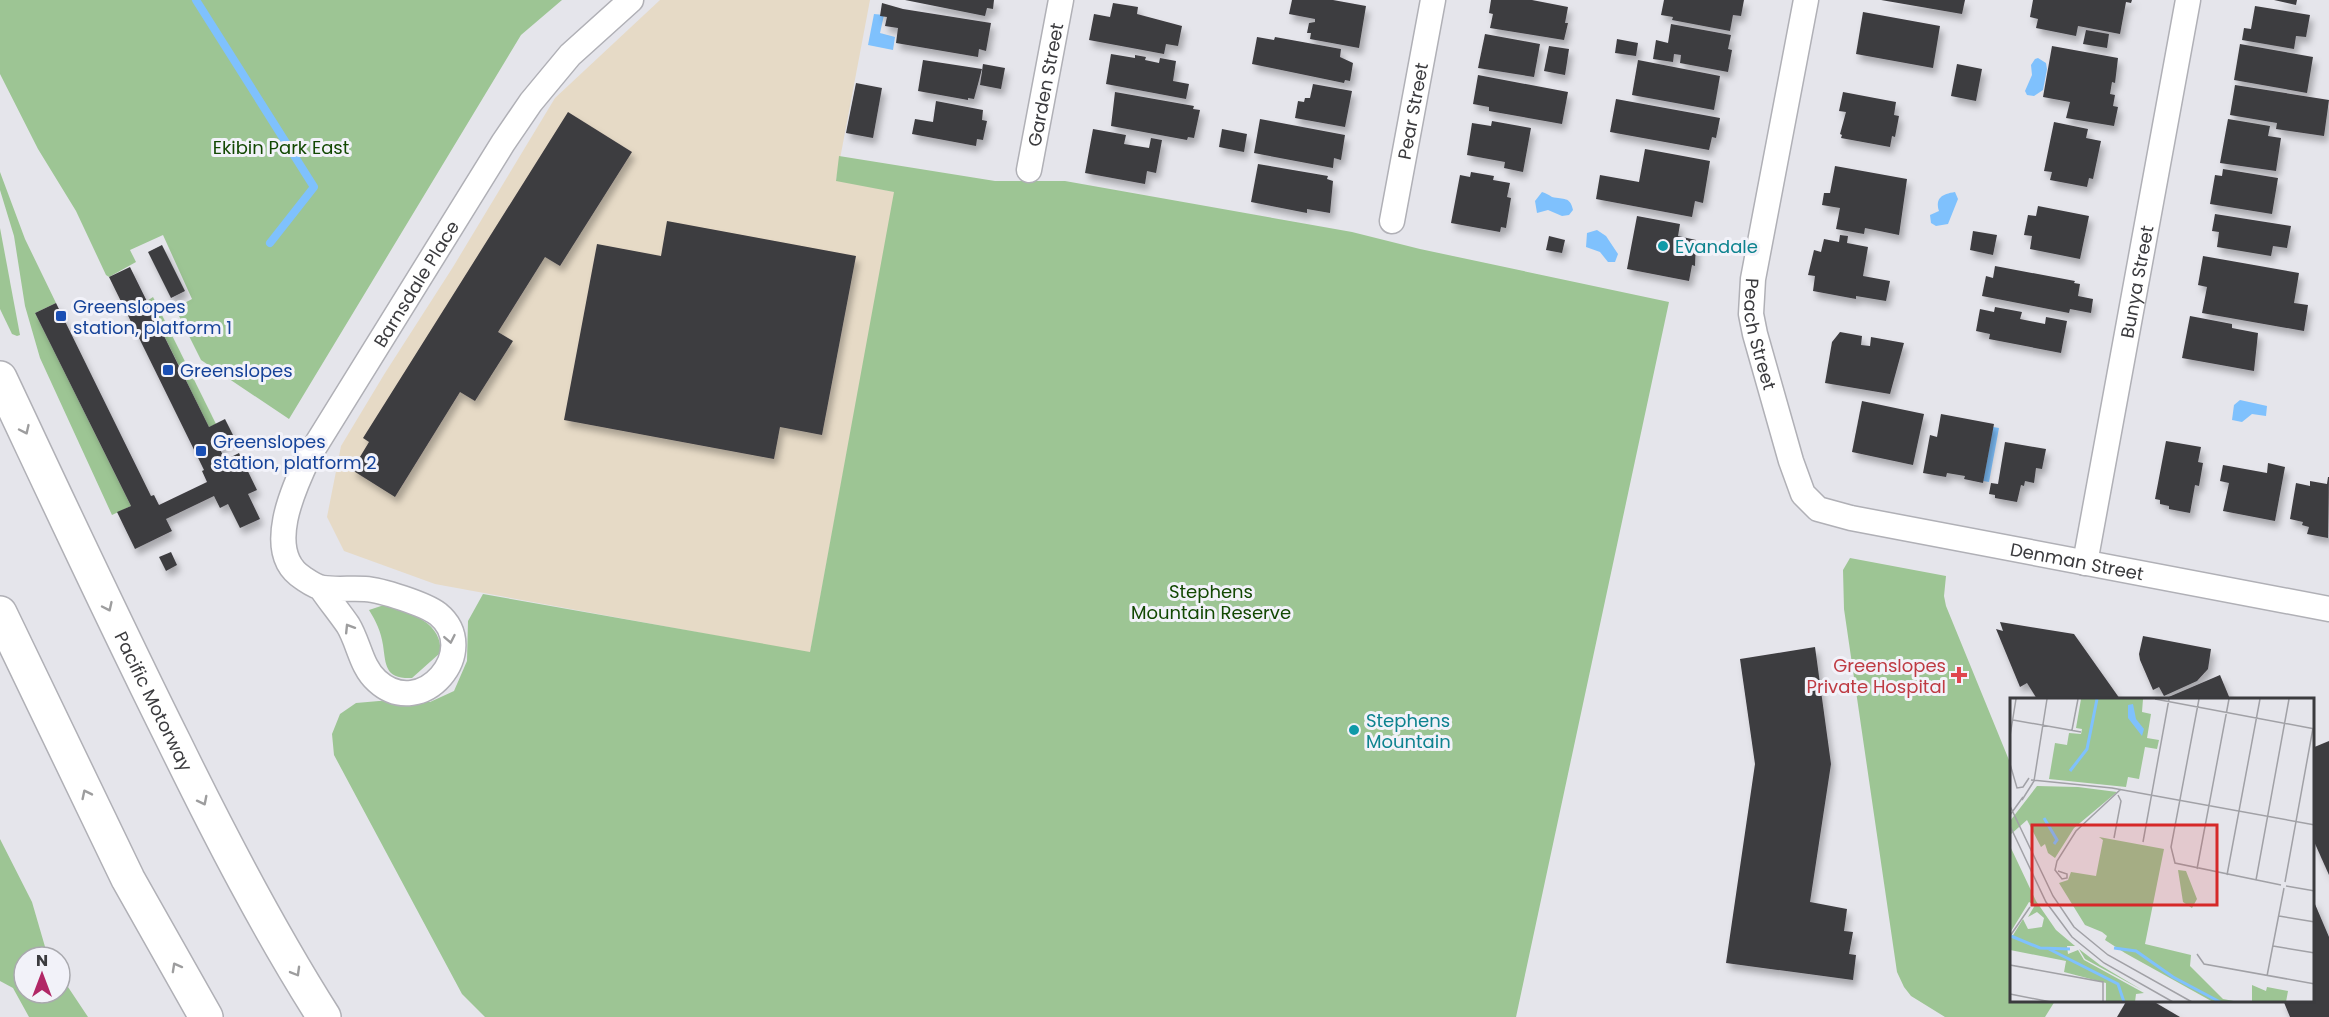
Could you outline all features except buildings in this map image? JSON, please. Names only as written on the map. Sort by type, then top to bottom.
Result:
[{"type":"highway","name":"Pacific Motorway","points":[[0,378],[134,663],[200,796],[256,904],[324,1017]]},
{"type":"highway","points":[[0,613],[128,879],[177,970],[206,1017]]},
{"type":"street","name":"Barnsdale Place","points":[[321,588],[368,589],[411,602],[438,615],[450,633],[452,644],[452,655],[444,674],[430,688],[420,692],[393,691],[378,682],[370,672],[348,625],[321,588],[299,576],[287,557],[285,544],[287,511],[309,456],[503,143],[531,102],[570,55],[631,0]]},
{"type":"street","name":"Garden Street","points":[[1029,170],[1061,0]]},
{"type":"street","name":"Pear Street","points":[[1392,221],[1433,0]]},
{"type":"street","name":"Peach Street","points":[[1806,0],[1754,279],[1751,314],[1799,486],[1809,502],[1826,513]]},
{"type":"street","name":"Bunya Street","points":[[2085,563],[2188,0]]},
{"type":"street","name":"Denman Street","points":[[1826,513],[2329,609]]},
{"type":"shaded area","points":[[660,0],[870,0],[836,180],[895,192],[810,653],[435,584],[344,551],[327,517],[341,446],[555,98]]},
{"type":"green space","name":"Ekibin Park East","points":[[0,0],[562,0],[521,35],[289,419],[201,360],[175,308],[192,299],[163,235],[130,250],[136,262],[109,277],[106,275],[76,211],[38,149],[0,74]]},
{"type":"green space","name":"Stephens Mountain Reserve","points":[[839,156],[995,181],[1065,181],[1352,232],[1420,249],[1669,302],[1516,1017],[485,1017],[462,994],[334,755],[332,734],[340,714],[356,703],[430,702],[454,691],[467,661],[468,621],[483,594],[810,652],[894,192],[836,181]]},
{"type":"green space","points":[[0,172],[25,239],[56,303],[35,313],[131,506],[112,515],[40,358],[25,306],[14,236],[0,190]]},
{"type":"green space","points":[[0,228],[20,335],[17,336],[12,334],[0,309]]},
{"type":"green space","points":[[153,297],[216,424],[209,427],[147,301]]},
{"type":"green space","points":[[1850,558],[1946,576],[1944,596],[1946,606],[2010,763],[2010,1002],[2054,1002],[2045,1017],[1945,1017],[1911,996],[1897,972],[1844,609],[1843,570]]},
{"type":"green space","points":[[387,604],[415,615],[437,634],[440,653],[412,678],[392,674],[386,665],[380,631],[369,610]]},
{"type":"green space","points":[[0,839],[32,902],[45,945],[12,945],[12,987],[0,981]]},
{"type":"green space","points":[[72,993],[88,1017],[29,1017],[22,1005],[72,1005]]},
{"type":"water","points":[[874,14],[884,15],[880,33],[895,37],[893,50],[868,45]]},
{"type":"water","points":[[2038,58],[2046,63],[2047,69],[2043,90],[2034,96],[2027,95],[2025,91],[2032,75],[2031,65]]},
{"type":"water","points":[[1542,192],[1570,202],[1573,210],[1569,215],[1562,216],[1548,210],[1537,213],[1535,201]]},
{"type":"water","points":[[1955,192],[1958,199],[1948,224],[1936,226],[1931,223],[1930,215],[1939,211],[1938,203],[1941,197]]},
{"type":"water","points":[[1597,230],[1606,236],[1618,254],[1615,262],[1608,262],[1600,252],[1586,247],[1587,233]]},
{"type":"water","points":[[2240,400],[2267,406],[2266,416],[2252,414],[2242,422],[2232,420],[2234,405]]},
{"type":"water","points":[[1993,427],[1999,428],[1989,482],[1983,481]]},
{"type":"waterway","points":[[196,0],[314,187],[270,243]]},
{"type":"place","name":"Evandale","points":[[1663,246]]},
{"type":"place","name":"Greenslopes station, platform 1","points":[[61,316]]},
{"type":"place","name":"Greenslopes","points":[[168,370]]},
{"type":"place","name":"Greenslopes station, platform 2","points":[[201,451]]},
{"type":"place","name":"Greenslopes Private Hospital","points":[[1959,675]]},
{"type":"place","name":"Stephens Mountain","points":[[1354,730]]}]
